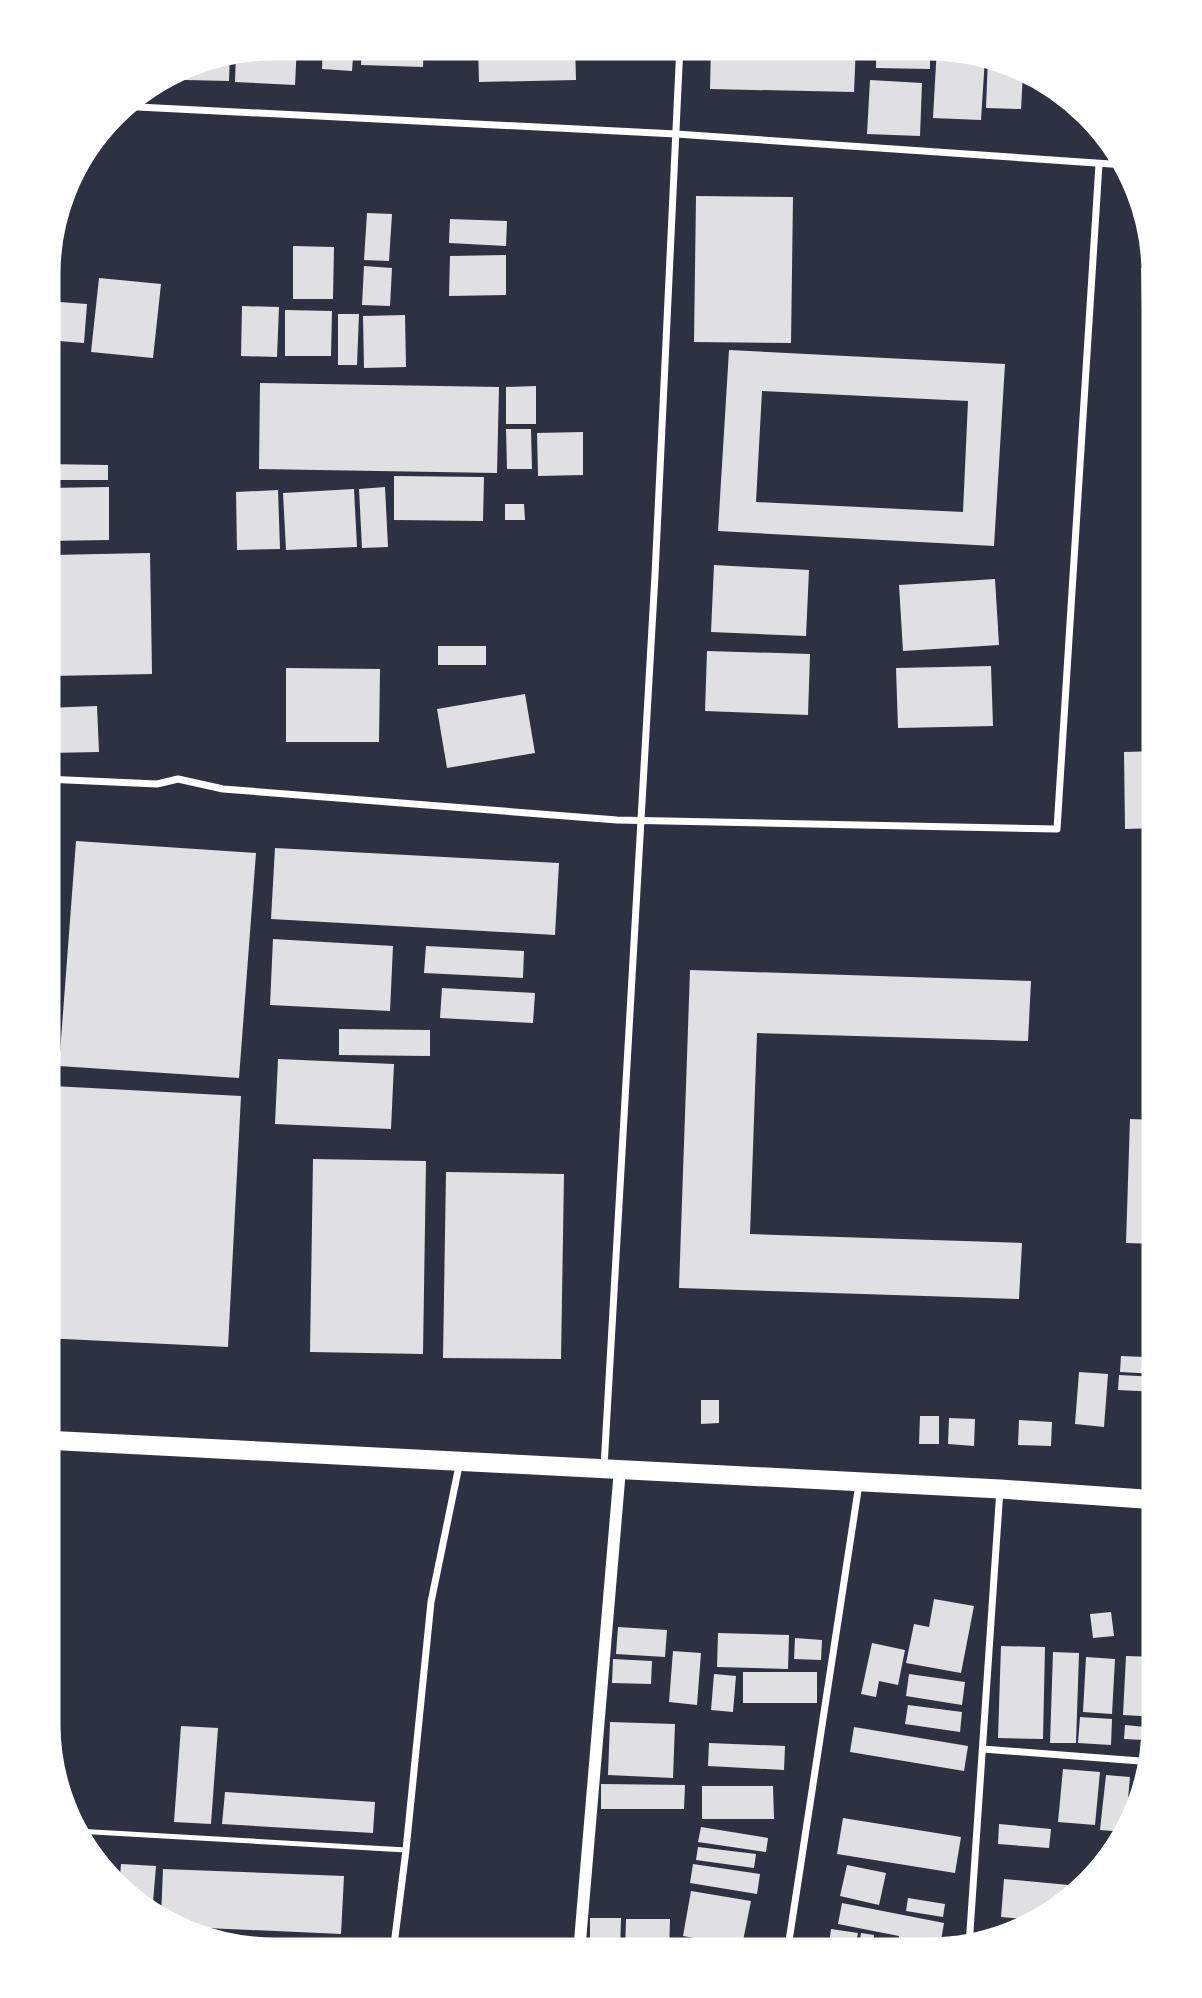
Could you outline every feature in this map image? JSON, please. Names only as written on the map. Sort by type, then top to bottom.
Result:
[{"type":"highway","points":[[56,1441],[612,1468],[1146,1499]]},
{"type":"street","points":[[580,1942],[612,1468],[680,56]]},
{"type":"street","points":[[134,107],[676,134],[1117,165]]},
{"type":"street","points":[[56,779],[157,784],[178,779],[223,789],[617,820],[1057,829],[1099,164]]},
{"type":"street","points":[[394,1942],[431,1602],[460,1461]]},
{"type":"street","points":[[788,1942],[859,1483]]},
{"type":"street","points":[[970,1938],[1000,1489]]},
{"type":"street","points":[[983,1749],[1143,1761]]},
{"type":"lane","points":[[84,1831],[406,1850]]},
{"type":"building","points":[[296,56],[295,85],[235,82],[236,59]]},
{"type":"building","points":[[323,56],[353,56],[352,71],[322,69]]},
{"type":"building","points":[[361,56],[423,56],[423,67],[361,65]]},
{"type":"building","points":[[478,56],[575,56],[576,80],[479,82]]},
{"type":"building","points":[[711,56],[856,56],[854,92],[710,89]]},
{"type":"building","points":[[876,56],[930,56],[930,69],[876,68]]},
{"type":"building","points":[[936,57],[985,63],[981,120],[933,118]]},
{"type":"building","points":[[230,60],[229,81],[185,80],[185,75]]},
{"type":"building","points":[[988,64],[1023,78],[1021,109],[986,108]]},
{"type":"building","points":[[870,80],[922,83],[920,136],[867,134]]},
{"type":"building","points":[[696,196],[793,197],[791,343],[694,342]]},
{"type":"building","points":[[367,213],[392,214],[389,261],[364,260]]},
{"type":"building","points":[[450,219],[507,221],[506,246],[449,243]]},
{"type":"building","points":[[293,246],[334,247],[333,299],[293,299]]},
{"type":"building","points":[[506,255],[506,295],[449,296],[450,256]]},
{"type":"building","points":[[364,266],[392,268],[390,306],[362,305]]},
{"type":"building","points":[[1141,268],[1146,268],[1146,311],[1142,311]]},
{"type":"building","points":[[99,278],[161,284],[153,358],[91,352]]},
{"type":"building","points":[[56,302],[87,304],[84,343],[56,341]]},
{"type":"building","points":[[242,306],[279,307],[277,357],[241,356]]},
{"type":"building","points":[[285,310],[332,311],[331,356],[285,356]]},
{"type":"building","points":[[338,314],[359,314],[357,365],[338,365]]},
{"type":"building","points":[[405,315],[406,367],[364,368],[363,316]]},
{"type":"building","points":[[729,350],[1005,364],[994,546],[718,531]],"holes":[[[762,391],[968,401],[963,512],[756,502]]]},
{"type":"building","points":[[260,383],[499,387],[497,473],[259,469]]},
{"type":"building","points":[[536,386],[536,424],[506,424],[506,387]]},
{"type":"building","points":[[506,429],[531,429],[532,469],[507,469]]},
{"type":"building","points":[[583,432],[583,475],[538,476],[537,433]]},
{"type":"building","points":[[56,464],[108,465],[108,480],[56,480]]},
{"type":"building","points":[[394,476],[484,477],[483,521],[394,520]]},
{"type":"building","points":[[109,487],[109,540],[56,541],[56,488]]},
{"type":"building","points":[[385,487],[388,547],[362,548],[359,489]]},
{"type":"building","points":[[354,489],[357,547],[286,550],[283,493]]},
{"type":"building","points":[[278,490],[280,549],[237,550],[236,492]]},
{"type":"building","points":[[505,504],[524,504],[525,520],[505,520]]},
{"type":"building","points":[[150,553],[152,674],[56,676],[56,555]]},
{"type":"building","points":[[714,565],[809,570],[806,636],[711,632]]},
{"type":"building","points":[[995,579],[999,645],[903,651],[899,585]]},
{"type":"building","points":[[438,646],[486,646],[486,665],[438,665]]},
{"type":"building","points":[[707,651],[810,654],[808,715],[705,711]]},
{"type":"building","points":[[991,666],[993,726],[898,728],[896,668]]},
{"type":"building","points":[[286,668],[380,669],[379,742],[286,742]]},
{"type":"building","points":[[525,694],[535,753],[447,768],[437,709]]},
{"type":"building","points":[[97,706],[99,752],[56,753],[56,708]]},
{"type":"building","points":[[1146,751],[1146,828],[1125,829],[1124,752]]},
{"type":"building","points":[[76,841],[256,853],[239,1078],[59,1066]]},
{"type":"building","points":[[275,848],[559,863],[555,935],[271,919]]},
{"type":"building","points":[[273,939],[393,946],[390,1011],[270,1005]]},
{"type":"building","points":[[426,946],[524,951],[523,978],[424,973]]},
{"type":"building","points":[[690,970],[1031,981],[1028,1041],[757,1033],[750,1234],[1022,1243],[1019,1299],[679,1288]]},
{"type":"building","points":[[442,988],[535,993],[533,1023],[440,1018]]},
{"type":"building","points":[[339,1029],[430,1030],[430,1056],[339,1055]]},
{"type":"building","points":[[278,1059],[394,1064],[391,1129],[275,1124]]},
{"type":"building","points":[[56,1086],[241,1096],[228,1347],[56,1339]]},
{"type":"building","points":[[1130,1119],[1146,1120],[1146,1244],[1126,1243]]},
{"type":"building","points":[[313,1159],[426,1161],[423,1354],[310,1352]]},
{"type":"building","points":[[446,1172],[564,1174],[561,1359],[443,1358]]},
{"type":"building","points":[[1146,1341],[1146,1373],[1120,1372],[1121,1356],[1145,1357]]},
{"type":"building","points":[[1079,1372],[1108,1374],[1104,1427],[1075,1424]]},
{"type":"building","points":[[1119,1375],[1146,1376],[1146,1391],[1118,1390]]},
{"type":"building","points":[[701,1400],[719,1400],[719,1423],[701,1424]]},
{"type":"building","points":[[920,1416],[939,1416],[939,1444],[919,1444]]},
{"type":"building","points":[[949,1418],[975,1419],[974,1446],[948,1444]]},
{"type":"building","points":[[1019,1420],[1052,1422],[1051,1446],[1018,1445]]},
{"type":"building","points":[[934,1599],[974,1606],[961,1673],[906,1663],[914,1624],[929,1627]]},
{"type":"building","points":[[1111,1612],[1114,1636],[1093,1638],[1090,1614]]},
{"type":"building","points":[[618,1627],[667,1630],[665,1657],[616,1654]]},
{"type":"building","points":[[718,1633],[789,1635],[788,1669],[717,1667]]},
{"type":"building","points":[[795,1638],[822,1640],[821,1660],[794,1659]]},
{"type":"building","points":[[872,1643],[905,1650],[898,1685],[879,1681],[876,1697],[861,1694]]},
{"type":"building","points":[[1001,1646],[1045,1647],[1043,1739],[998,1738]]},
{"type":"building","points":[[673,1651],[701,1653],[697,1705],[669,1702]]},
{"type":"building","points":[[1053,1652],[1079,1653],[1076,1743],[1050,1743]]},
{"type":"building","points":[[1126,1656],[1146,1657],[1146,1716],[1123,1715]]},
{"type":"building","points":[[1086,1657],[1115,1659],[1112,1714],[1083,1712]]},
{"type":"building","points":[[613,1659],[652,1661],[651,1684],[612,1683]]},
{"type":"building","points":[[743,1672],[817,1672],[817,1703],[743,1703]]},
{"type":"building","points":[[714,1674],[736,1676],[733,1712],[711,1710]]},
{"type":"building","points":[[909,1674],[965,1682],[962,1705],[906,1696]]},
{"type":"building","points":[[908,1705],[962,1712],[960,1732],[905,1724]]},
{"type":"building","points":[[1080,1717],[1112,1719],[1111,1745],[1078,1743]]},
{"type":"building","points":[[610,1722],[675,1724],[673,1778],[608,1775]]},
{"type":"building","points":[[1125,1725],[1145,1727],[1145,1740],[1124,1739]]},
{"type":"building","points":[[181,1726],[218,1728],[211,1824],[174,1822]]},
{"type":"building","points":[[854,1727],[968,1746],[964,1771],[850,1752]]},
{"type":"building","points":[[709,1743],[785,1746],[784,1770],[708,1766]]},
{"type":"building","points":[[1063,1769],[1100,1772],[1095,1825],[1058,1822]]},
{"type":"building","points":[[1106,1775],[1130,1777],[1124,1820],[1117,1831],[1100,1830]]},
{"type":"building","points":[[601,1784],[685,1785],[684,1809],[601,1809]]},
{"type":"building","points":[[702,1786],[773,1786],[774,1819],[702,1819]]},
{"type":"building","points":[[225,1792],[375,1802],[373,1833],[222,1824]]},
{"type":"building","points":[[843,1818],[961,1837],[955,1873],[837,1854]]},
{"type":"building","points":[[999,1824],[1051,1829],[1049,1848],[998,1844]]},
{"type":"building","points":[[701,1827],[768,1838],[766,1852],[698,1842]]},
{"type":"building","points":[[698,1847],[756,1854],[754,1868],[696,1860]]},
{"type":"building","points":[[121,1864],[156,1866],[153,1905],[141,1897],[120,1878]]},
{"type":"building","points":[[693,1864],[760,1874],[757,1894],[690,1883]]},
{"type":"building","points":[[847,1865],[886,1873],[879,1905],[840,1896]]},
{"type":"building","points":[[163,1869],[344,1876],[341,1934],[198,1928],[161,1911]]},
{"type":"building","points":[[1004,1879],[1074,1886],[1026,1919],[1001,1917]]},
{"type":"building","points":[[691,1891],[751,1901],[743,1942],[718,1942],[683,1936]]},
{"type":"building","points":[[908,1898],[945,1904],[943,1917],[906,1911]]},
{"type":"building","points":[[842,1903],[944,1923],[941,1942],[898,1942],[899,1936],[838,1924]]},
{"type":"building","points":[[590,1918],[621,1918],[620,1942],[590,1942]]},
{"type":"building","points":[[626,1919],[670,1919],[669,1942],[625,1942]]},
{"type":"building","points":[[831,1929],[858,1933],[856,1942],[829,1942]]},
{"type":"building","points":[[861,1933],[874,1935],[873,1942],[860,1942]]}]
